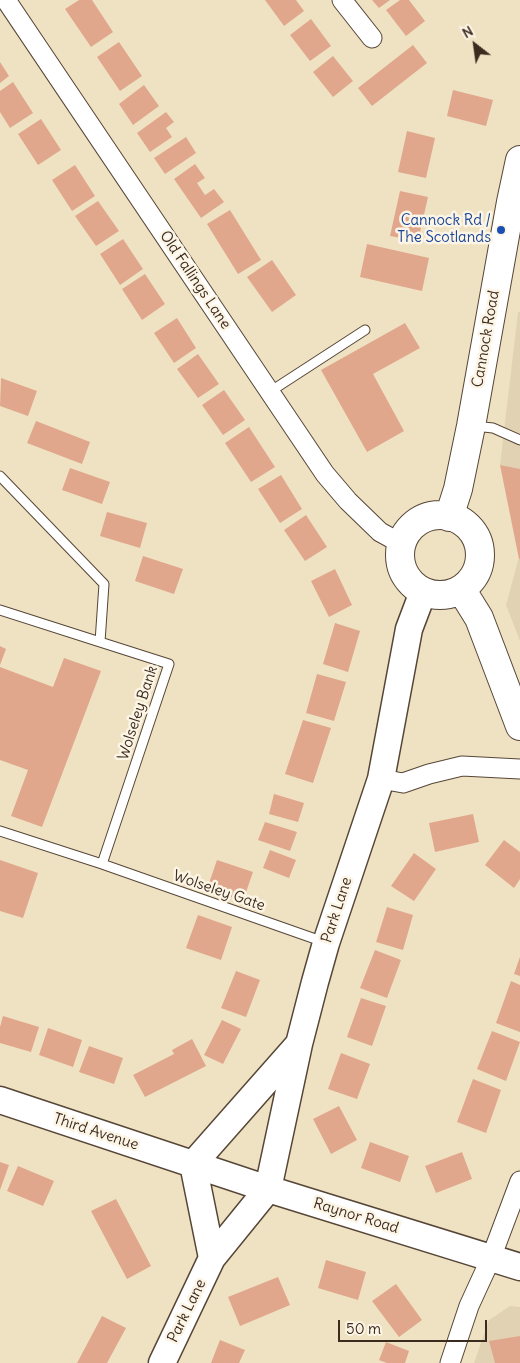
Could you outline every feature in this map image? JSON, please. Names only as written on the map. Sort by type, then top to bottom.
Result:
[{"type":"highway","name":"Cannock Road","points":[[449,517],[458,489],[471,426],[510,202],[520,160]]},
{"type":"highway","points":[[439,516],[449,517],[462,522],[468,527],[479,548],[480,556],[472,578],[461,589],[443,595],[423,592],[412,583],[404,572],[400,558],[402,544],[410,529],[423,520],[439,516]]},
{"type":"highway","points":[[461,589],[479,618],[520,726]]},
{"type":"street","name":"Old Fallings Lane","points":[[6,0],[271,391],[325,474],[348,501],[380,532],[402,544]]},
{"type":"street","points":[[342,0],[372,38]]},
{"type":"street","name":"Park Lane","points":[[162,1363],[212,1258],[268,1189],[299,1044],[326,943],[381,778],[409,629],[423,592]]},
{"type":"street","points":[[381,778],[403,783],[462,766],[520,769]]},
{"type":"street","name":"Park Lane","points":[[193,1164],[299,1044]]},
{"type":"street","name":"Third Avenue","points":[[0,1100],[193,1164]]},
{"type":"street","points":[[193,1164],[212,1258]]},
{"type":"street","name":"Raynor Road","points":[[193,1164],[520,1267]]},
{"type":"street","points":[[450,1363],[469,1306],[491,1258],[520,1181]]},
{"type":"lane","points":[[271,391],[364,330]]},
{"type":"lane","points":[[471,426],[492,428],[520,440]]},
{"type":"lane","points":[[0,476],[104,584],[100,642],[0,610]]},
{"type":"lane","name":"Wolseley Bank","points":[[100,642],[169,664],[102,864]]},
{"type":"lane","name":"Wolseley Gate","points":[[0,831],[102,864],[326,943]]},
{"type":"shaded area","points":[[518,312],[520,312],[520,470],[500,465]]},
{"type":"shaded area","points":[[520,557],[520,641],[506,605]]},
{"type":"shaded area","points":[[510,1306],[520,1307],[520,1363],[474,1363],[489,1320]]},
{"type":"building","points":[[79,0],[92,0],[113,32],[91,47],[65,9]]},
{"type":"building","points":[[265,0],[296,0],[304,11],[284,26]]},
{"type":"building","points":[[372,0],[390,0],[379,8]]},
{"type":"building","points":[[400,0],[409,0],[425,21],[406,36],[386,10]]},
{"type":"building","points":[[311,19],[331,46],[310,61],[290,35]]},
{"type":"building","points":[[119,42],[142,76],[120,91],[97,57]]},
{"type":"building","points":[[413,45],[427,63],[372,106],[358,88]]},
{"type":"building","points":[[333,56],[353,81],[333,97],[313,72]]},
{"type":"building","points":[[0,62],[9,76],[0,83]]},
{"type":"building","points":[[13,82],[33,113],[10,128],[0,112],[0,91]]},
{"type":"building","points":[[144,85],[159,106],[133,125],[119,104]]},
{"type":"building","points":[[453,90],[493,100],[486,126],[447,116]]},
{"type":"building","points":[[166,112],[174,122],[166,128],[172,137],[150,152],[137,133]]},
{"type":"building","points":[[41,119],[61,150],[38,165],[18,134]]},
{"type":"building","points":[[407,131],[435,138],[426,178],[398,172]]},
{"type":"building","points":[[186,137],[196,153],[165,174],[154,158]]},
{"type":"building","points":[[195,164],[205,178],[197,183],[205,195],[214,189],[224,202],[201,218],[174,179]]},
{"type":"building","points":[[75,165],[95,196],[72,211],[52,180]]},
{"type":"building","points":[[400,191],[428,197],[418,241],[390,236]]},
{"type":"building","points":[[98,201],[119,231],[96,246],[75,216]]},
{"type":"building","points":[[230,210],[261,260],[238,274],[207,224]]},
{"type":"building","points":[[123,239],[143,269],[120,285],[100,254]]},
{"type":"building","points":[[367,244],[429,258],[422,291],[360,277]]},
{"type":"building","points":[[272,260],[296,295],[272,312],[247,277]]},
{"type":"building","points":[[145,274],[165,304],[142,320],[122,289]]},
{"type":"building","points":[[177,318],[196,348],[174,363],[154,333]]},
{"type":"building","points":[[405,323],[420,348],[373,374],[404,431],[367,452],[321,370]]},
{"type":"building","points":[[198,354],[219,384],[198,398],[177,369]]},
{"type":"building","points":[[1,378],[37,391],[28,416],[0,406]]},
{"type":"building","points":[[224,390],[245,420],[223,435],[202,405]]},
{"type":"building","points":[[36,421],[90,442],[82,464],[27,443]]},
{"type":"building","points":[[249,427],[275,467],[251,482],[225,443]]},
{"type":"building","points":[[500,465],[520,469],[520,559],[519,559]]},
{"type":"building","points":[[70,468],[110,482],[102,504],[62,490]]},
{"type":"building","points":[[281,475],[302,509],[280,523],[258,489]]},
{"type":"building","points":[[107,512],[147,523],[140,548],[100,536]]},
{"type":"building","points":[[306,515],[327,547],[305,561],[284,530]]},
{"type":"building","points":[[143,556],[183,569],[174,594],[135,581]]},
{"type":"building","points":[[335,569],[352,605],[329,617],[311,581]]},
{"type":"building","points":[[335,623],[360,631],[348,672],[323,664]]},
{"type":"building","points":[[0,646],[6,649],[0,665]]},
{"type":"building","points":[[64,658],[101,671],[42,827],[11,816],[28,770],[0,760],[0,667],[53,687]]},
{"type":"building","points":[[317,674],[346,682],[334,721],[306,713]]},
{"type":"building","points":[[303,720],[331,728],[313,783],[285,774]]},
{"type":"building","points":[[274,794],[304,803],[298,822],[269,814]]},
{"type":"building","points":[[473,814],[479,842],[435,852],[429,823]]},
{"type":"building","points":[[265,822],[297,832],[290,851],[258,840]]},
{"type":"building","points":[[504,840],[520,852],[520,879],[514,888],[485,865]]},
{"type":"building","points":[[270,850],[296,860],[289,878],[263,868]]},
{"type":"building","points":[[414,853],[436,869],[414,901],[391,886]]},
{"type":"building","points":[[0,860],[38,873],[23,918],[0,911]]},
{"type":"building","points":[[217,860],[253,872],[243,901],[207,889]]},
{"type":"building","points":[[387,907],[413,915],[403,950],[376,942]]},
{"type":"building","points":[[198,915],[232,927],[221,960],[186,948]]},
{"type":"building","points":[[375,950],[401,960],[387,998],[360,988]]},
{"type":"building","points":[[520,957],[520,976],[514,974]]},
{"type":"building","points":[[236,971],[260,980],[246,1017],[221,1008]]},
{"type":"building","points":[[511,981],[520,985],[520,1032],[496,1023]]},
{"type":"building","points":[[361,998],[386,1006],[372,1046],[347,1037]]},
{"type":"building","points":[[3,1016],[39,1027],[31,1052],[0,1043],[0,1027]]},
{"type":"building","points":[[222,1020],[241,1029],[223,1064],[204,1055]]},
{"type":"building","points":[[48,1028],[82,1040],[73,1067],[39,1055]]},
{"type":"building","points":[[492,1031],[520,1042],[506,1081],[477,1069]]},
{"type":"building","points":[[192,1039],[206,1066],[145,1097],[133,1075],[174,1054],[172,1050]]},
{"type":"building","points":[[89,1046],[123,1058],[114,1084],[79,1072]]},
{"type":"building","points":[[341,1053],[370,1064],[357,1099],[328,1089]]},
{"type":"building","points":[[473,1079],[501,1090],[486,1133],[457,1122]]},
{"type":"building","points":[[339,1106],[357,1140],[331,1154],[313,1119]]},
{"type":"building","points":[[370,1142],[409,1156],[400,1182],[361,1168]]},
{"type":"building","points":[[462,1152],[472,1179],[436,1193],[425,1166]]},
{"type":"building","points":[[0,1162],[9,1165],[0,1190]]},
{"type":"building","points":[[18,1166],[54,1181],[43,1206],[7,1191]]},
{"type":"building","points":[[116,1199],[151,1266],[127,1279],[91,1211]]},
{"type":"building","points":[[326,1260],[366,1272],[358,1300],[318,1288]]},
{"type":"building","points":[[278,1277],[290,1305],[240,1326],[228,1297]]},
{"type":"building","points":[[396,1284],[422,1320],[399,1337],[372,1301]]},
{"type":"building","points":[[102,1316],[126,1328],[107,1363],[77,1363]]},
{"type":"building","points":[[520,1336],[520,1363],[495,1363],[489,1341]]},
{"type":"building","points":[[220,1340],[245,1350],[239,1363],[211,1363]]},
{"type":"building","points":[[386,1342],[409,1351],[405,1363],[387,1363],[379,1360]]},
{"type":"place","name":"Cannock Rd / The Scotlands","points":[[501,230]]}]
